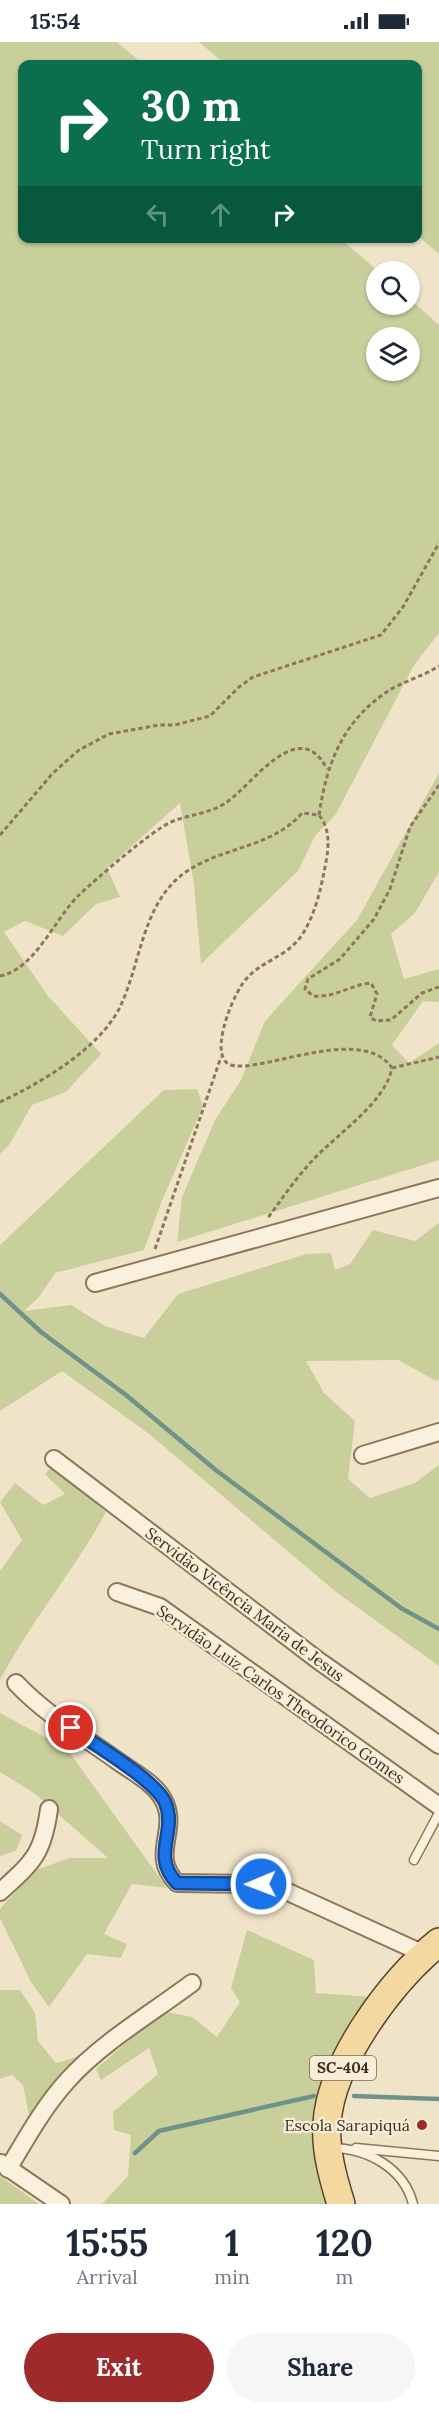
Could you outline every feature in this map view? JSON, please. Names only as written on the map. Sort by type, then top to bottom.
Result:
[{"type":"main road","name":"SC-404","points":[[341,2204],[340,2148],[327,2123],[330,2100],[354,2044],[406,1973],[431,1948]]},
{"type":"street","points":[[95,1283],[254,1241],[439,1188]]},
{"type":"street","points":[[363,1455],[439,1432]]},
{"type":"street","name":"Servidão Vicência Maria de Jesus","points":[[54,1459],[319,1660],[439,1745]]},
{"type":"street","name":"Servidão Luiz Carlos Theodorico Gomes","points":[[117,1592],[160,1607],[439,1806]]},
{"type":"street","points":[[16,1683],[33,1701],[146,1781],[164,1800],[170,1819],[164,1852],[165,1862],[167,1873],[177,1883],[261,1884],[277,1887],[431,1948]]},
{"type":"street","points":[[0,1892],[39,1853],[46,1836],[49,1809]]},
{"type":"street","points":[[61,2204],[4,2166],[70,2078],[114,2041],[192,1983]]},
{"type":"lane","points":[[414,1860],[439,1813]]},
{"type":"lane","points":[[340,2148],[439,2156]]},
{"type":"lane","points":[[340,2148],[392,2169],[409,2187],[413,2204]]},
{"type":"path","points":[[0,836],[53,773],[93,741],[109,734],[184,723],[210,716],[239,687],[253,677],[381,635],[403,607],[439,543]]},
{"type":"path","points":[[319,815],[327,769],[342,737],[374,704],[393,689],[439,666]]},
{"type":"path","points":[[0,976],[20,967],[34,955],[54,923],[78,896],[170,822],[202,814],[228,801],[257,771],[278,756],[298,750],[312,751],[322,759],[327,769]]},
{"type":"path","points":[[439,785],[410,827],[390,889],[374,919],[340,959],[308,979],[305,988],[313,996],[327,997],[358,984],[371,982],[377,994],[370,1017],[376,1021],[391,1020],[422,993],[439,987]]},
{"type":"path","points":[[0,1102],[89,1048],[102,1035],[121,1005],[131,972],[157,906],[166,891],[178,878],[209,859],[276,836],[290,827],[302,813],[319,815],[327,825],[328,849],[314,914],[300,938],[289,949],[249,975],[240,986],[228,1015],[222,1038],[222,1055],[148,1270]]},
{"type":"path","points":[[222,1055],[225,1063],[235,1068],[247,1068],[274,1059],[319,1050],[372,1052],[386,1058],[392,1068],[390,1081],[380,1095],[306,1168],[263,1225],[254,1241]]},
{"type":"path","points":[[392,1068],[439,1057]]},
{"type":"green space","points":[[0,42],[117,42],[138,60],[18,60],[18,243],[346,243],[366,261],[366,315],[420,315],[420,308],[439,325],[439,633],[414,665],[336,814],[315,836],[298,871],[201,964],[194,885],[180,803],[107,868],[120,897],[96,904],[63,936],[25,921],[4,932],[48,996],[101,1054],[66,1092],[32,1105],[9,1145],[0,1154]]},
{"type":"green space","points":[[199,42],[439,42],[439,254],[422,239],[422,60],[220,60]]},
{"type":"green space","points":[[439,773],[439,872],[415,913],[391,934],[404,979],[439,969],[439,1002],[423,1001],[392,1045],[409,1063],[439,1043],[439,1160],[177,1242],[182,1197],[215,1120],[241,1080],[265,1021],[357,920]]},
{"type":"green space","points":[[197,1089],[203,1106],[161,1203],[144,1250],[55,1273],[39,1297],[24,1311],[71,1305],[105,1326],[144,1338],[178,1294],[306,1254],[331,1253],[335,1270],[350,1264],[373,1230],[415,1241],[439,1223],[439,1379],[436,1381],[398,1360],[306,1361],[324,1393],[355,1421],[348,1479],[370,1498],[415,1483],[439,1465],[439,1666],[336,1592],[148,1433],[62,1371],[0,1411],[0,1245],[164,1090]]},
{"type":"green space","points":[[52,1466],[106,1512],[94,1534],[25,1637],[0,1680],[0,1571],[22,1540],[0,1502],[15,1483],[43,1505],[65,1494],[45,1474]]},
{"type":"green space","points":[[0,1713],[67,1749],[167,1888],[132,1884],[104,1934],[127,1944],[121,1958],[87,1954],[49,2007],[31,1982],[0,1918],[0,1909],[33,1871],[70,1858],[108,1858],[34,1793],[0,1772]]},
{"type":"green space","points":[[0,1821],[22,1835],[16,1851],[0,1856]]},
{"type":"green space","points":[[247,1930],[314,1960],[316,1993],[373,1997],[343,2044],[328,2204],[102,2204],[128,2176],[131,2135],[114,2130],[113,2112],[158,2074],[149,2048],[101,2080],[96,2069],[162,2011],[192,2017],[217,2037],[240,2002],[231,1988]]},
{"type":"green space","points":[[0,1990],[20,1990],[35,2013],[38,2041],[56,2063],[77,2057],[29,2115],[23,2085],[12,2075],[0,2079]]},
{"type":"green space","points":[[0,2176],[39,2204],[0,2204]]},
{"type":"waterway","points":[[0,1294],[41,1332],[126,1395],[217,1471],[401,1608],[439,1629]]},
{"type":"waterway","points":[[135,2153],[159,2131],[314,2096]]},
{"type":"waterway","points":[[354,2096],[439,2099]]},
{"type":"place","name":"Escola Sarapiquá","points":[[422,2125]]},
{"type":"route","points":[[71,1728],[146,1781],[164,1800],[170,1819],[164,1852],[167,1873],[177,1883],[261,1884]]}]
